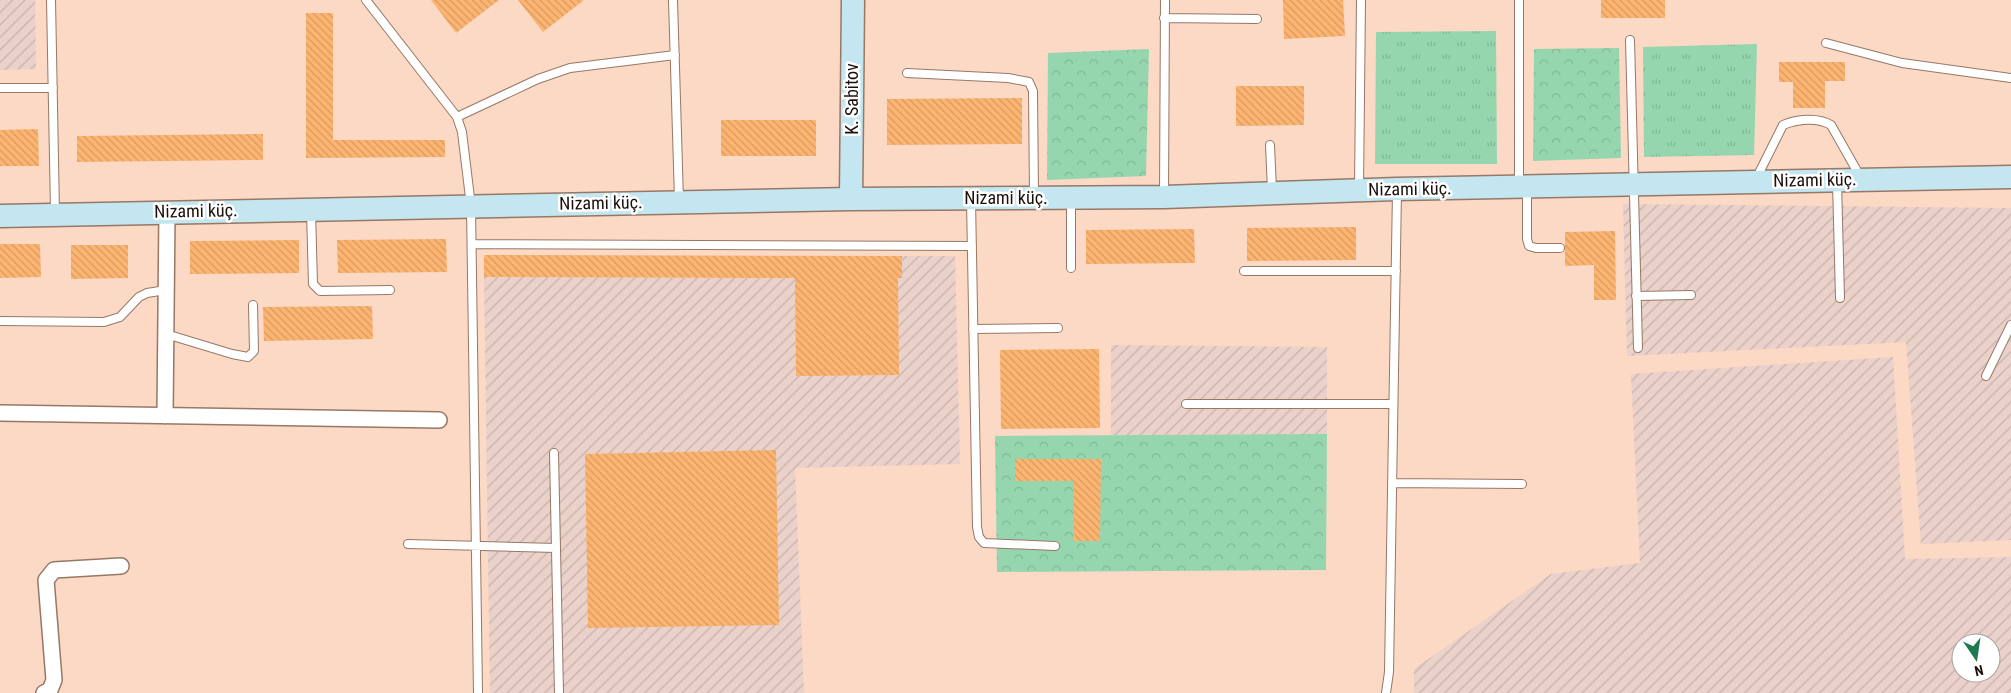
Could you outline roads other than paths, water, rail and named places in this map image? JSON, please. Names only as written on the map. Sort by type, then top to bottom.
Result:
[{"type":"main road","name":"K. Sabitov","points":[[851,199],[853,0]]},
{"type":"main road","name":"Nizami küç.","points":[[0,216],[851,199],[1164,197],[1272,192],[1523,186],[2011,177]]},
{"type":"street","points":[[165,416],[167,212]]},
{"type":"street","points":[[0,413],[438,420]]},
{"type":"street","points":[[44,693],[50,690],[54,680],[46,580],[54,570],[120,566]]},
{"type":"lane","points":[[51,0],[55,214]]},
{"type":"lane","points":[[366,0],[457,117],[462,132],[471,206],[478,693]]},
{"type":"lane","points":[[673,0],[679,202]]},
{"type":"lane","points":[[1164,0],[1164,197]]},
{"type":"lane","points":[[1359,190],[1361,0]]},
{"type":"lane","points":[[1518,0],[1523,186],[1527,239],[1529,246],[1536,248],[1560,248]]},
{"type":"lane","points":[[1164,18],[1257,19]]},
{"type":"lane","points":[[1630,40],[1638,348]]},
{"type":"lane","points":[[1826,43],[1902,62],[2011,78]]},
{"type":"lane","points":[[457,117],[538,79],[570,68],[675,55]]},
{"type":"lane","points":[[907,73],[1008,78],[1029,82],[1033,91],[1034,198]]},
{"type":"lane","points":[[0,88],[53,88]]},
{"type":"lane","points":[[1755,182],[1783,125],[1793,121],[1824,121],[1831,125],[1862,180]]},
{"type":"lane","points":[[1270,145],[1272,192]]},
{"type":"lane","points":[[1837,180],[1840,298]]},
{"type":"lane","points":[[1386,693],[1389,672],[1397,189]]},
{"type":"lane","points":[[970,198],[977,527],[979,537],[984,543],[1055,546]]},
{"type":"lane","points":[[1070,198],[1071,268]]},
{"type":"lane","points":[[312,209],[313,284],[320,291],[390,290]]},
{"type":"lane","points":[[472,244],[972,246]]},
{"type":"lane","points":[[1244,271],[1396,271]]},
{"type":"lane","points":[[0,321],[104,322],[120,317],[139,297],[147,293],[166,290]]},
{"type":"lane","points":[[1636,296],[1691,294]]},
{"type":"lane","points":[[166,334],[248,357],[254,351],[253,305]]},
{"type":"lane","points":[[1986,376],[2011,325]]},
{"type":"lane","points":[[973,330],[1058,328]]},
{"type":"lane","points":[[1186,404],[1393,404]]},
{"type":"lane","points":[[554,453],[559,693]]},
{"type":"lane","points":[[1392,483],[1522,484]]},
{"type":"lane","points":[[408,544],[556,548]]}]
